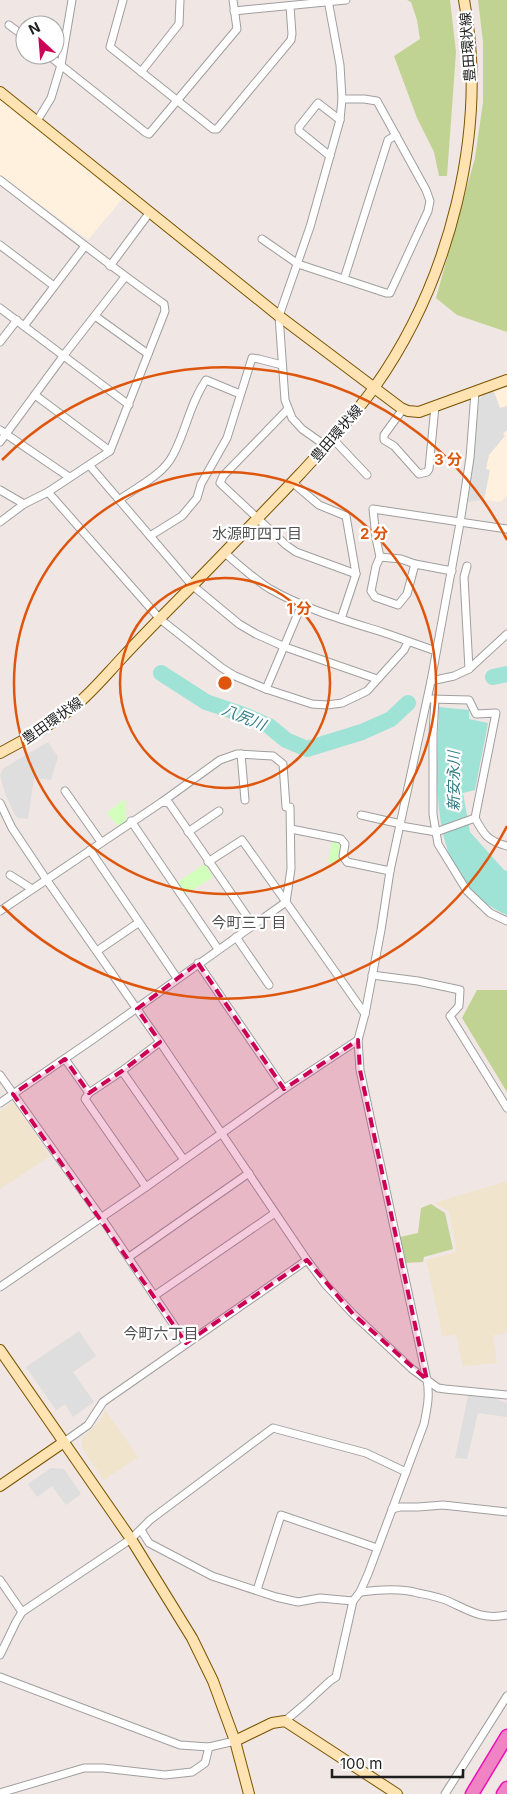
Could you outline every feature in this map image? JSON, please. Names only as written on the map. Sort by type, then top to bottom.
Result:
[{"type":"highway","points":[[472,1794],[507,1736]]},
{"type":"highway","points":[[503,1794],[507,1788]]},
{"type":"street","points":[[65,41],[72,0]]},
{"type":"street","points":[[122,0],[110,47],[176,100],[216,129],[291,40],[290,6]]},
{"type":"street","points":[[141,72],[179,24],[180,0]]},
{"type":"street","points":[[36,121],[51,98],[61,65],[149,134],[236,29],[233,0]]},
{"type":"street","points":[[234,11],[346,0]]},
{"type":"street","name":"豊田環状線","points":[[0,754],[38,733],[74,706],[258,519],[329,442],[374,387],[411,326],[446,244],[469,134],[470,72],[468,19],[464,0]]},
{"type":"street","points":[[328,1],[340,65],[342,99],[340,120],[298,264],[279,316],[284,400],[292,418],[302,429],[329,442],[367,475]]},
{"type":"street","points":[[9,24],[15,29]]},
{"type":"street","points":[[0,92],[279,316],[403,409],[419,412],[507,380]]},
{"type":"street","points":[[262,239],[298,264],[386,293],[390,292],[428,211],[430,201],[426,190],[377,101],[342,99]]},
{"type":"street","points":[[330,156],[299,131],[299,127],[318,103],[340,120]]},
{"type":"street","points":[[344,279],[388,140],[396,135]]},
{"type":"street","points":[[0,180],[110,266],[164,304],[166,311],[110,451],[48,492],[24,504],[0,522]]},
{"type":"street","points":[[110,266],[150,212]]},
{"type":"street","points":[[0,245],[54,286]]},
{"type":"street","points":[[24,326],[85,246]]},
{"type":"street","points":[[0,442],[3,432],[35,395],[125,277]]},
{"type":"street","points":[[0,308],[128,405]]},
{"type":"street","points":[[95,316],[148,354]]},
{"type":"street","points":[[0,342],[17,320]]},
{"type":"street","points":[[150,536],[182,516],[198,498],[200,484],[227,438],[252,358],[259,358],[282,365]]},
{"type":"street","points":[[119,500],[165,467],[173,456],[195,401],[206,380],[240,394]]},
{"type":"street","points":[[0,1677],[180,1745],[209,1747],[235,1740],[272,1723],[285,1721],[336,1677],[353,1601],[360,1592],[424,1424],[429,1393],[360,1070],[358,1040],[365,1014],[381,930],[390,871],[431,681],[452,571],[470,458],[475,392]]},
{"type":"street","points":[[35,395],[110,451]]},
{"type":"street","points":[[403,409],[384,435],[384,440],[394,446],[419,474],[427,472],[429,469],[435,406]]},
{"type":"street","points":[[288,409],[223,476],[220,483],[275,536],[296,552],[356,574]]},
{"type":"street","points":[[3,432],[69,477]]},
{"type":"street","points":[[90,466],[192,585],[240,624],[256,634],[285,647],[377,679]]},
{"type":"street","points":[[292,482],[319,505],[346,516],[356,574],[341,619]]},
{"type":"street","points":[[0,490],[24,504]]},
{"type":"street","points":[[48,492],[160,619],[222,668],[235,676],[266,689],[312,704],[328,706],[342,703],[358,697],[366,691],[404,650],[408,642]]},
{"type":"street","points":[[415,564],[407,594],[398,606],[374,597],[372,591],[376,566],[380,557],[373,509],[507,529]]},
{"type":"street","points":[[225,553],[271,589],[302,604],[436,651]]},
{"type":"street","points":[[380,557],[401,559],[415,564],[452,571]]},
{"type":"street","points":[[467,566],[464,577],[469,669]]},
{"type":"street","points":[[266,689],[302,604]]},
{"type":"street","points":[[431,681],[454,676],[469,669],[507,634]]},
{"type":"street","points":[[435,699],[433,814],[438,844],[467,891],[490,913],[507,921]]},
{"type":"street","points":[[426,700],[469,700],[476,714],[496,713],[475,818],[483,834],[493,842],[507,846]]},
{"type":"street","points":[[241,754],[245,800]]},
{"type":"street","points":[[0,911],[131,821],[162,802],[220,760],[241,754],[273,756],[283,764],[286,807],[290,807],[291,829],[291,869],[286,902],[177,978],[137,1009],[0,1103]]},
{"type":"street","points":[[65,791],[101,842]]},
{"type":"street","points":[[162,802],[169,803],[253,925]]},
{"type":"street","points":[[0,803],[12,828],[46,879],[325,1284],[353,1314],[412,1370],[438,1388],[507,1395]]},
{"type":"street","points":[[188,832],[219,812]]},
{"type":"street","points":[[361,815],[436,832],[475,818]]},
{"type":"street","points":[[131,821],[218,949]]},
{"type":"street","points":[[291,829],[341,839],[345,844],[343,856],[347,862],[390,871]]},
{"type":"street","points":[[208,862],[242,840],[365,1014]]},
{"type":"street","points":[[90,850],[177,978]]},
{"type":"street","points":[[10,875],[32,889]]},
{"type":"street","points":[[97,951],[138,923]]},
{"type":"street","points":[[236,937],[269,985]]},
{"type":"street","points":[[198,963],[284,1089]]},
{"type":"street","points":[[372,975],[418,981],[460,990],[459,1006],[450,1016],[507,1108]]},
{"type":"street","points":[[0,1287],[284,1089],[358,1040]]},
{"type":"street","points":[[146,1187],[85,1098],[89,1093],[160,1042]]},
{"type":"street","points":[[65,1059],[89,1093]]},
{"type":"street","points":[[122,1071],[184,1160]]},
{"type":"street","points":[[0,1075],[129,1257],[186,1343]]},
{"type":"street","points":[[129,1257],[249,1173]]},
{"type":"street","points":[[154,1296],[275,1213]]},
{"type":"street","points":[[0,1486],[88,1425],[103,1402],[307,1260]]},
{"type":"street","points":[[0,1350],[131,1539],[170,1601],[200,1654],[235,1740],[249,1794]]},
{"type":"street","points":[[0,1655],[22,1612],[131,1539],[150,1520],[274,1428],[366,1454],[406,1472]]},
{"type":"street","points":[[392,1509],[443,1505],[507,1512]]},
{"type":"street","points":[[257,1590],[281,1515],[377,1548]]},
{"type":"street","points":[[141,1530],[149,1543],[212,1576],[276,1597],[298,1602],[320,1598],[353,1601]]},
{"type":"street","points":[[0,1580],[22,1612]]},
{"type":"street","points":[[360,1592],[393,1589],[418,1592],[447,1601],[479,1616],[498,1617],[507,1615]]},
{"type":"street","points":[[445,1794],[507,1696]]},
{"type":"street","points":[[285,1721],[397,1794]]},
{"type":"street","points":[[0,1793],[84,1768],[104,1768],[165,1775],[192,1772],[205,1763],[209,1747]]},
{"type":"highlighted area","points":[[198,963],[284,1089],[358,1040],[360,1070],[427,1380],[353,1314],[307,1260],[186,1343],[13,1094],[65,1059],[89,1093],[122,1071],[160,1042],[137,1009]]},
{"type":"shaded area","points":[[0,99],[124,197],[88,240],[0,175]]},
{"type":"shaded area","points":[[507,385],[507,495],[501,502],[484,500],[468,502],[479,400],[493,389]]},
{"type":"shaded area","points":[[493,389],[500,408],[507,406],[507,430],[503,434],[505,436],[489,455],[486,469],[490,470],[484,500],[468,502],[479,400]]},
{"type":"shaded area","points":[[48,742],[58,757],[51,780],[34,778],[28,819],[18,818],[5,793],[0,775],[4,768]]},
{"type":"shaded area","points":[[13,1102],[50,1156],[0,1189],[0,1111]]},
{"type":"shaded area","points":[[507,1181],[507,1333],[493,1335],[497,1363],[463,1366],[456,1334],[443,1337],[426,1260],[457,1252],[449,1211],[434,1203]]},
{"type":"shaded area","points":[[79,1331],[96,1356],[73,1372],[94,1402],[73,1417],[65,1404],[56,1410],[26,1367]]},
{"type":"shaded area","points":[[468,1396],[488,1396],[507,1403],[507,1417],[478,1413],[467,1459],[455,1458]]},
{"type":"shaded area","points":[[105,1410],[138,1457],[104,1480],[82,1448],[82,1438],[100,1421]]},
{"type":"shaded area","points":[[51,1468],[64,1469],[81,1494],[66,1505],[52,1486],[37,1497],[28,1484]]},
{"type":"green space","points":[[407,0],[450,0],[456,52],[447,176],[439,176],[434,152],[417,118],[394,56],[420,39],[417,20],[411,2]]},
{"type":"green space","points":[[478,0],[507,0],[507,332],[457,315],[436,298],[475,158],[483,102],[483,42]]},
{"type":"green space","points":[[125,799],[126,822],[119,827],[107,813]]},
{"type":"green space","points":[[332,841],[341,845],[338,856],[340,860],[328,863]]},
{"type":"green space","points":[[205,864],[213,877],[186,894],[178,882]]},
{"type":"green space","points":[[477,990],[507,990],[507,1092],[462,1018]]},
{"type":"green space","points":[[431,1204],[445,1213],[453,1249],[424,1257],[423,1262],[405,1263],[400,1237],[418,1233],[421,1208]]},
{"type":"water","name":"新安永川","points":[[439,707],[469,710],[469,719],[488,723],[475,790],[463,793],[470,832],[507,871],[507,915],[480,899],[462,878],[449,853],[442,826],[438,796]]},
{"type":"waterway","name":"八尻川","points":[[161,673],[206,702],[269,726],[286,740],[307,749],[362,732],[391,719],[408,703]]},
{"type":"waterway","name":"八尻川","points":[[493,677],[507,674]]},
{"type":"district","name":"水源町四丁目","points":[[257,533]]},
{"type":"district","name":"今町三丁目","points":[[249,922]]},
{"type":"district","name":"今町六丁目","points":[[161,1333]]}]
